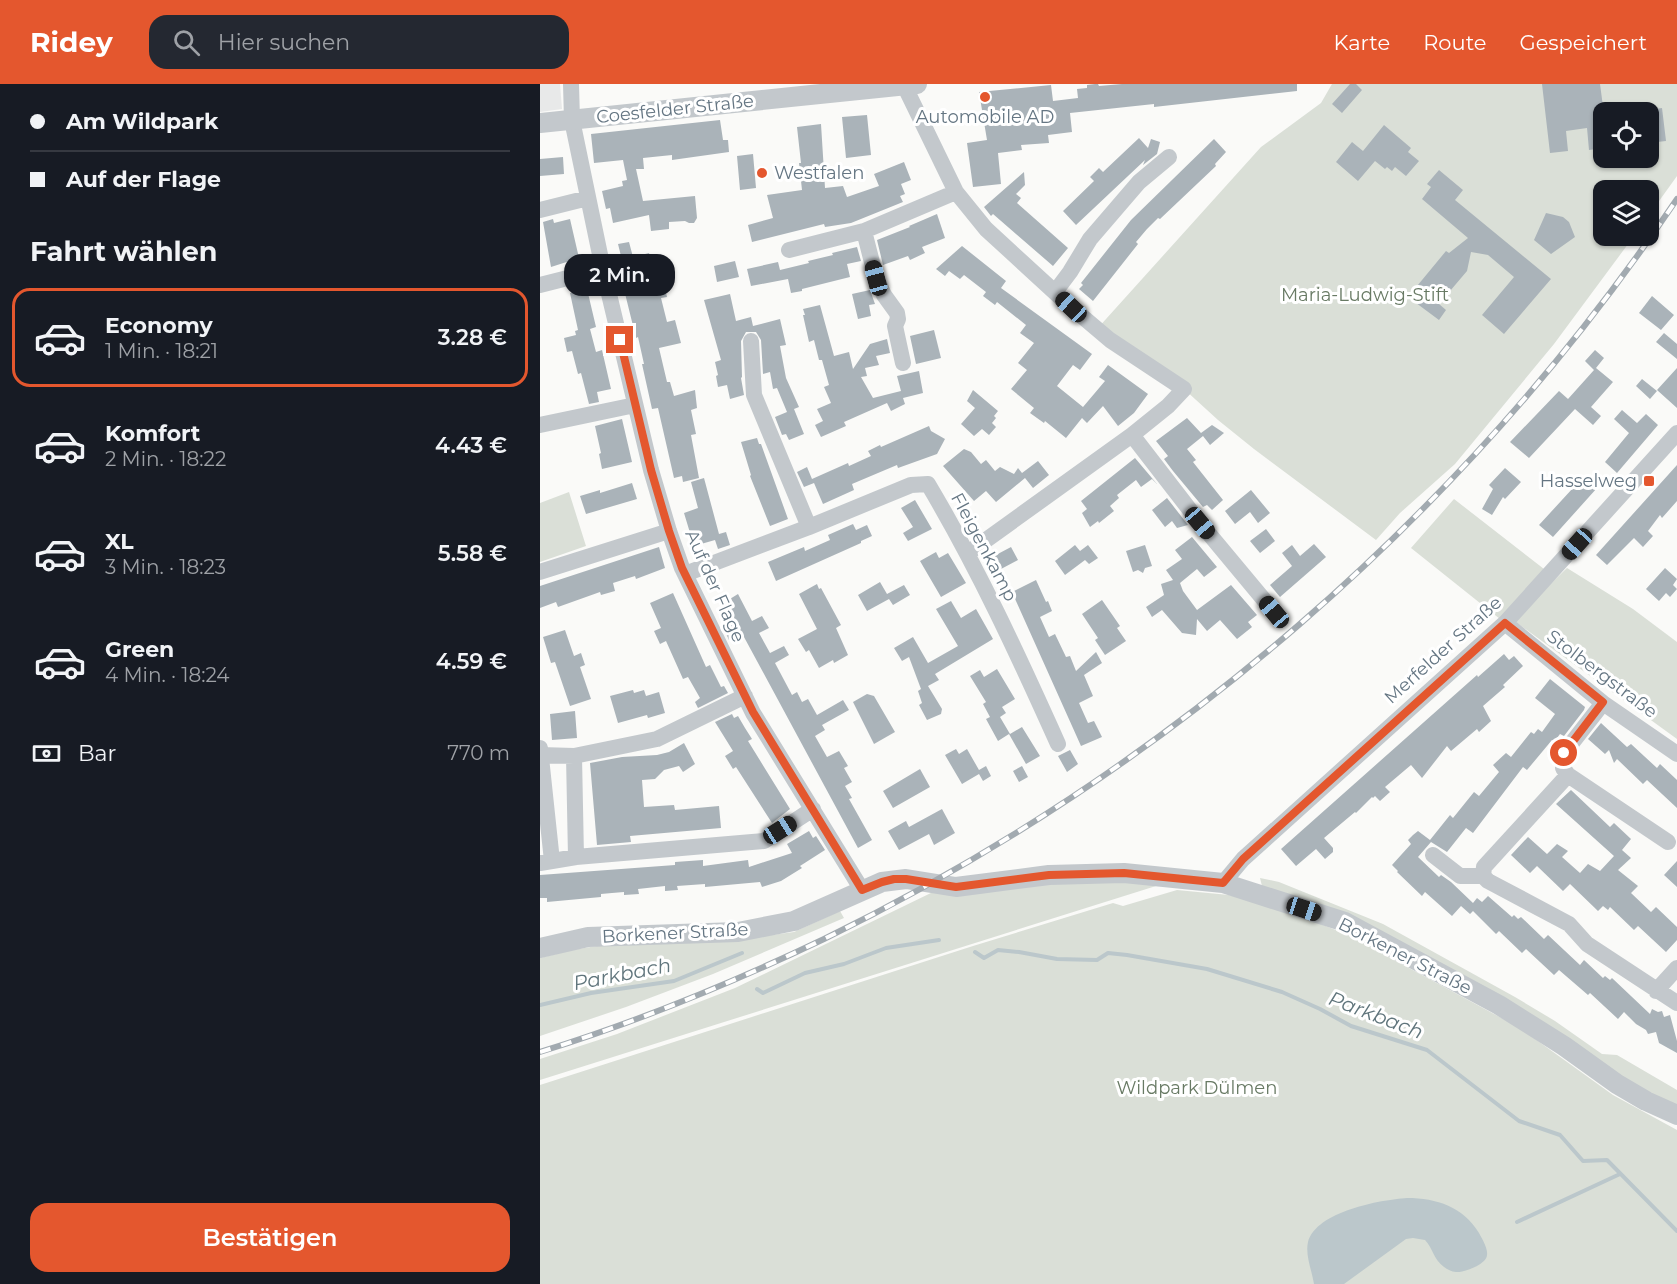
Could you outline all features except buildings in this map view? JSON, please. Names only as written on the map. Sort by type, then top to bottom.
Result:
[{"type":"street","name":"Auf der Flage","points":[[571,84],[572,120],[603,269],[669,531],[685,574],[753,712],[862,890]]},
{"type":"street","name":"Coesfelder Straße","points":[[540,123],[908,84]]},
{"type":"street","points":[[908,84],[956,192],[986,229],[1110,339],[1184,389],[1168,406],[1132,435],[968,553]]},
{"type":"street","points":[[1055,292],[1090,238],[1139,182],[1168,157]]},
{"type":"street","points":[[789,250],[864,231],[956,192]]},
{"type":"street","points":[[540,210],[588,198]]},
{"type":"street","points":[[864,231],[876,278],[884,295],[897,313],[898,319],[895,326],[903,363]]},
{"type":"street","points":[[540,285],[603,269]]},
{"type":"street","points":[[752,341],[754,395],[809,527]]},
{"type":"street","points":[[540,425],[636,405]]},
{"type":"street","name":"Merfelder Straße","points":[[1223,883],[1243,859],[1505,623],[1677,433]]},
{"type":"street","points":[[1132,435],[1200,523],[1274,612]]},
{"type":"street","name":"Fleigenkamp","points":[[685,574],[911,485],[928,484],[968,553],[1037,695],[1058,744]]},
{"type":"street","points":[[540,572],[669,531]]},
{"type":"street","name":"Stolbergstraße","points":[[1505,623],[1603,702],[1677,754]]},
{"type":"street","points":[[540,755],[574,756],[657,739],[745,696]]},
{"type":"street","points":[[1603,702],[1564,753],[1563,768],[1568,775],[1668,842]]},
{"type":"street","points":[[540,748],[546,862],[576,856],[764,841],[813,809]]},
{"type":"street","points":[[574,756],[576,856]]},
{"type":"street","points":[[1483,876],[1484,867],[1568,775]]},
{"type":"street","points":[[1432,855],[1460,876],[1483,876],[1488,881],[1569,924],[1587,944],[1677,1004]]},
{"type":"street","name":"Borkener Straße","points":[[540,948],[588,937],[738,932],[794,921],[862,890],[894,879],[956,887],[1049,875],[1124,873],[1223,883],[1345,922],[1499,1005],[1564,1046],[1617,1084],[1677,1115]]},
{"type":"street","points":[[1656,991],[1677,968]]},
{"type":"shaded area","points":[[540,84],[560,84],[562,109],[540,112]]},
{"type":"shaded area","points":[[1407,1198],[1439,1202],[1457,1210],[1473,1224],[1486,1247],[1486,1258],[1483,1262],[1460,1272],[1453,1272],[1440,1264],[1425,1240],[1413,1238],[1406,1239],[1344,1284],[1314,1284],[1307,1247],[1314,1231],[1323,1222],[1351,1209],[1381,1201]]},
{"type":"green space","name":"Maria-Ludwig-Stift","points":[[1332,84],[1677,84],[1677,176],[1659,201],[1659,180],[1593,180],[1593,246],[1627,246],[1554,344],[1455,464],[1400,513],[1376,540],[1254,449],[1184,389],[1097,329],[1261,147],[1321,103]]},
{"type":"green space","points":[[569,492],[586,546],[540,562],[540,503]]},
{"type":"green space","points":[[1454,499],[1544,569],[1505,623],[1411,548]]},
{"type":"green space","points":[[1567,568],[1633,609],[1677,642],[1677,739],[1513,620]]},
{"type":"green space","points":[[1260,878],[1279,882],[1383,924],[1515,997],[1555,1021],[1602,1054],[1617,1055],[1677,1090],[1677,1108],[1262,886]]},
{"type":"green space","points":[[1139,879],[1156,886],[540,1080],[540,1059],[617,1034],[735,988],[935,891]]},
{"type":"green space","name":"Wildpark Dülmen","points":[[1177,890],[1229,895],[1272,905],[1346,934],[1520,1028],[1613,1095],[1677,1130],[1677,1284],[540,1284],[540,1085],[1113,903],[1123,906]]},
{"type":"green space","points":[[840,911],[844,918],[713,974],[540,1036],[540,958],[603,945],[727,941],[794,932]]},
{"type":"waterway","points":[[757,989],[763,993],[805,973],[844,964],[886,948],[939,940]]},
{"type":"waterway","name":"Parkbach","points":[[975,952],[984,958],[998,950],[1057,959],[1097,960],[1108,953],[1127,955],[1207,969],[1282,992],[1351,1026],[1427,1050],[1519,1121],[1560,1135],[1583,1161],[1607,1160],[1677,1231]]},
{"type":"waterway","name":"Parkbach","points":[[540,1005],[591,993],[674,981],[742,953]]},
{"type":"waterway","points":[[1517,1222],[1620,1174]]},
{"type":"railway","points":[[540,1052],[684,1001],[824,939],[950,872],[1072,797],[1188,715],[1299,625],[1404,528],[1502,425],[1593,315],[1677,199]]},
{"type":"place","name":"Automobile AD","points":[[985,97]]},
{"type":"place","name":"Westfalen","points":[[762,173]]},
{"type":"place","name":"Hasselweg","points":[[1649,481]]},
{"type":"route","points":[[620,340],[651,470],[682,568],[753,712],[855,875],[862,890],[894,879],[956,887],[1049,875],[1124,873],[1223,883],[1243,859],[1505,623],[1603,702],[1564,753]]}]
